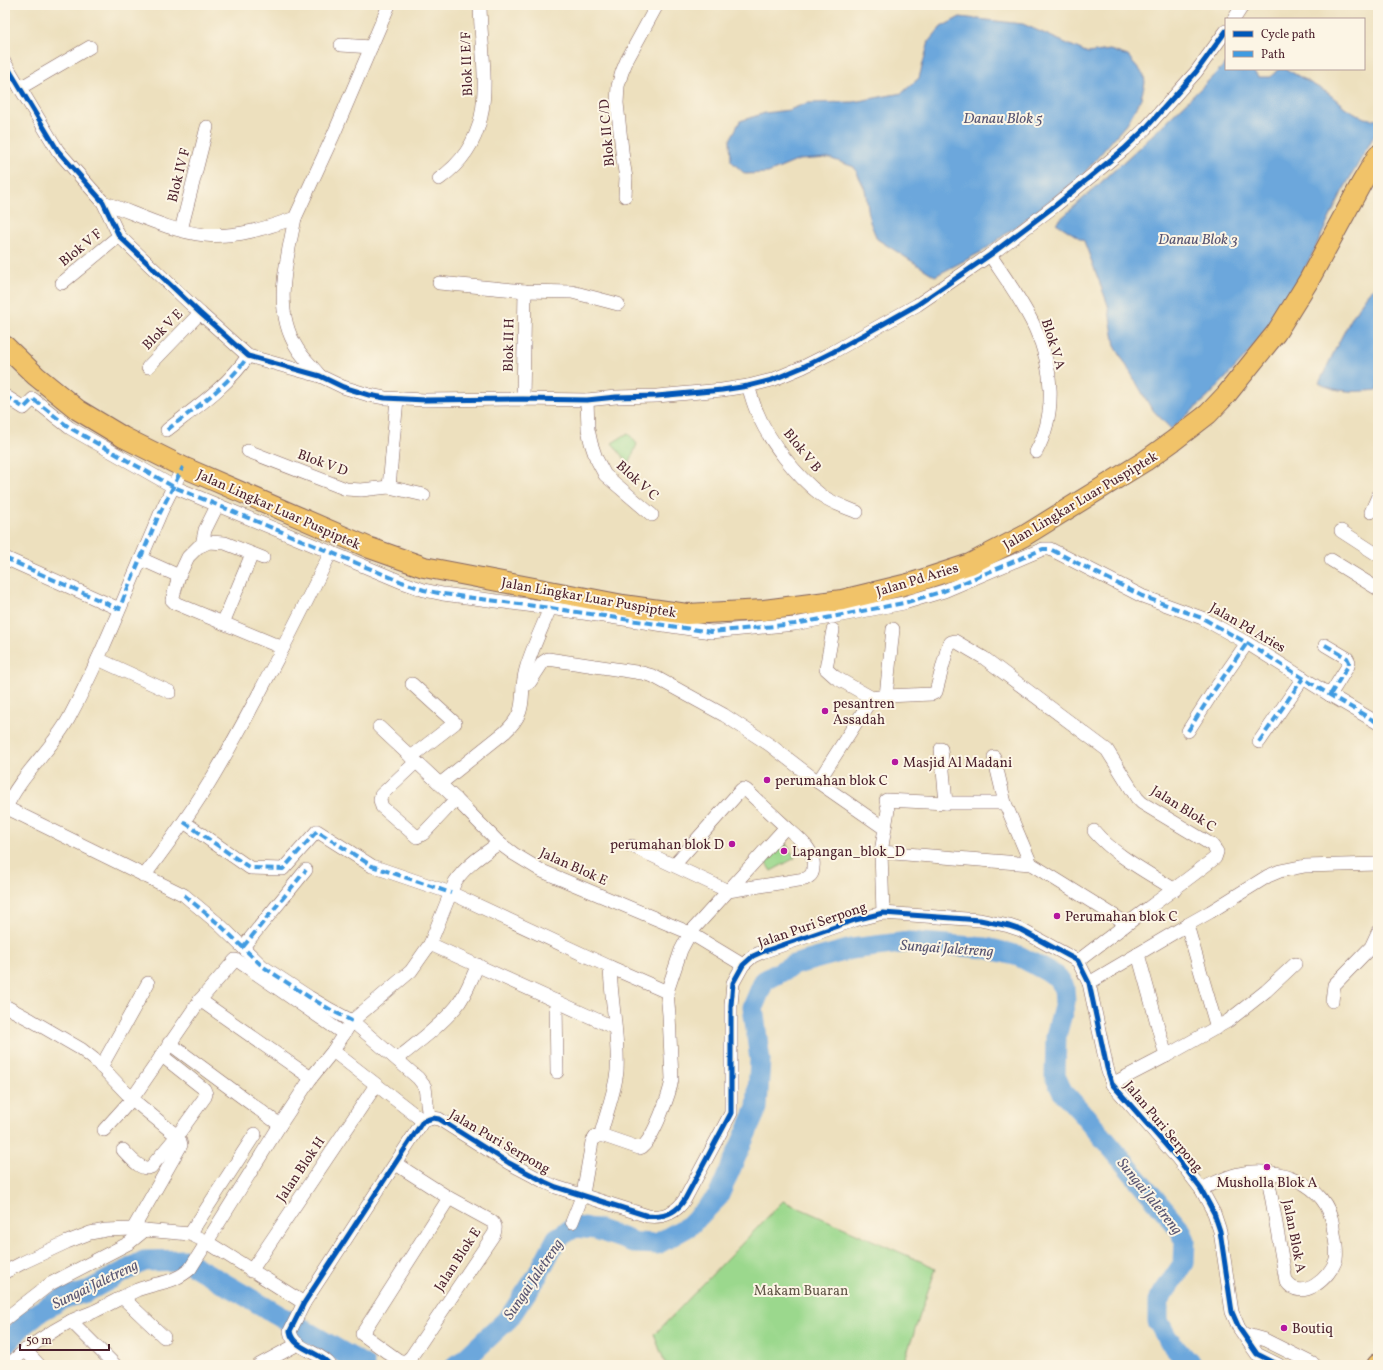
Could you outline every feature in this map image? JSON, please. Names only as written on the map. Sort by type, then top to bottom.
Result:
[{"type":"main road","name":"Jalan Lingkar Luar Puspiptek","points":[[5,346],[36,376],[78,410],[123,438],[183,467],[370,548],[424,567],[623,605],[687,614],[764,610],[842,600],[912,583],[970,564],[1024,536],[1145,461],[1208,414],[1241,378],[1276,333],[1309,280],[1378,155]]},
{"type":"street","points":[[320,376],[297,348],[288,330],[284,314],[283,300],[286,262],[295,218],[333,136],[389,5]]},
{"type":"street","name":"Blok II E/F","points":[[439,179],[453,170],[467,150],[474,138],[484,108],[485,89],[480,5]]},
{"type":"street","name":"Blok II C/D","points":[[625,196],[626,178],[617,103],[618,86],[627,60],[657,5]]},
{"type":"street","points":[[1235,18],[1243,5]]},
{"type":"street","points":[[5,63],[58,151],[103,202],[119,236],[200,313],[248,356],[320,376],[343,387],[385,398],[425,400],[587,400],[722,390],[772,380],[871,332],[918,305],[990,255],[1056,205],[1130,144],[1196,72],[1225,32]]},
{"type":"street","points":[[341,45],[371,48]]},
{"type":"street","points":[[20,88],[90,47]]},
{"type":"street","name":"Blok IV F","points":[[181,230],[206,127]]},
{"type":"street","points":[[103,202],[154,222],[181,230],[206,235],[252,232],[295,218]]},
{"type":"street","name":"Blok V F","points":[[62,283],[119,236]]},
{"type":"street","name":"Blok V A","points":[[990,255],[1035,329],[1046,364],[1050,388],[1049,409],[1047,426],[1036,452]]},
{"type":"street","points":[[439,283],[525,291],[572,292],[618,304]]},
{"type":"street","name":"Blok II H","points":[[523,399],[525,291]]},
{"type":"street","name":"Blok V E","points":[[148,366],[200,313]]},
{"type":"street","points":[[167,430],[216,392],[243,364],[248,356]]},
{"type":"street","name":"Blok V B","points":[[748,386],[757,412],[766,430],[793,468],[821,495],[832,502],[857,512]]},
{"type":"street","name":"Jalan Pd Aries","points":[[5,396],[24,408],[33,399],[70,428],[174,487],[402,582],[424,590],[444,594],[711,632],[794,624],[904,603],[944,591],[1046,549],[1054,550],[1142,596],[1202,618],[1247,643],[1378,723]]},
{"type":"street","points":[[389,487],[397,399]]},
{"type":"street","name":"Blok V C","points":[[587,400],[588,429],[591,443],[596,458],[605,475],[652,515]]},
{"type":"street","name":"Blok V D","points":[[248,451],[346,489],[361,490],[389,487],[424,495]]},
{"type":"street","points":[[183,467],[158,517],[98,659],[67,721],[48,750],[21,781],[5,808],[184,895],[221,926],[262,966],[325,1007],[352,1021],[397,1059],[418,1078],[425,1087],[426,1120],[302,1307],[290,1331],[292,1339],[298,1344],[319,1355],[330,1365]]},
{"type":"street","points":[[1371,512],[1378,496]]},
{"type":"street","points":[[202,545],[205,530],[217,506]]},
{"type":"street","points":[[1342,531],[1378,555]]},
{"type":"street","points":[[223,622],[258,556],[226,543],[208,542],[198,547],[188,557],[179,576],[172,600],[175,603],[283,648]]},
{"type":"street","points":[[144,876],[184,822],[218,768],[283,648],[331,552]]},
{"type":"street","points":[[5,558],[119,608]]},
{"type":"street","points":[[141,559],[179,576]]},
{"type":"street","points":[[1331,560],[1378,589]]},
{"type":"street","points":[[440,784],[511,726],[519,715],[521,709],[522,687],[526,669],[550,608]]},
{"type":"street","points":[[833,630],[826,669],[835,677],[872,698],[886,696],[893,629]]},
{"type":"street","name":"Jalan Blok C","points":[[886,696],[934,693],[937,688],[948,646],[950,642],[955,641],[984,658],[1107,750],[1142,803],[1212,845],[1217,852],[1215,858],[1175,890],[1126,923],[1078,961]]},
{"type":"street","points":[[1188,731],[1247,643]]},
{"type":"street","points":[[1325,645],[1347,658],[1349,662],[1330,695]]},
{"type":"street","points":[[98,659],[170,692]]},
{"type":"street","points":[[522,687],[530,682],[543,662],[548,659],[642,673],[661,680],[724,715],[770,745],[818,782],[884,828]]},
{"type":"street","points":[[1259,742],[1303,678]]},
{"type":"street","points":[[412,684],[455,723],[413,759],[381,796],[380,800],[382,808],[417,837],[423,834],[456,799]]},
{"type":"street","points":[[818,782],[872,698]]},
{"type":"street","name":"Jalan Blok E","points":[[379,727],[456,799],[499,843],[514,854],[542,872],[690,934],[743,965]]},
{"type":"street","points":[[941,750],[946,803]]},
{"type":"street","points":[[994,758],[1005,803],[1031,864]]},
{"type":"street","points":[[632,846],[728,891],[805,879],[813,874],[814,862],[813,857],[802,841],[744,789],[741,790],[674,865]]},
{"type":"street","points":[[883,913],[881,852],[888,810],[886,800],[946,803],[1005,803]]},
{"type":"street","points":[[184,822],[250,868],[283,869],[317,832],[372,866],[451,893],[667,992]]},
{"type":"street","points":[[572,1222],[584,1194],[592,1142],[596,1136],[604,1136],[636,1147],[642,1147],[646,1144],[668,1096],[672,1079],[667,992],[681,950],[690,934],[786,827]]},
{"type":"street","points":[[1094,831],[1104,843],[1114,851],[1175,890]]},
{"type":"street","points":[[8,1365],[25,1350],[71,1321],[142,1288],[175,1280],[190,1269],[280,1125],[311,1078],[333,1051],[352,1021],[411,971],[430,944],[460,875],[499,843]]},
{"type":"street","points":[[881,852],[1031,864],[1126,923]]},
{"type":"street","points":[[1089,983],[1268,876],[1280,871],[1305,866],[1378,864]]},
{"type":"street","points":[[243,947],[306,870]]},
{"type":"street","name":"Jalan Puri Serpong","points":[[426,1120],[439,1119],[509,1163],[556,1187],[584,1194],[648,1216],[655,1217],[669,1214],[682,1203],[731,1112],[731,1005],[733,983],[743,965],[754,956],[762,952],[855,920],[883,913],[980,920],[1009,926],[1021,930],[1078,961],[1089,983],[1107,1068],[1112,1084],[1178,1159],[1201,1189],[1211,1208],[1220,1231],[1232,1312],[1257,1354],[1278,1365]]},
{"type":"street","points":[[1187,925],[1218,1028]]},
{"type":"street","points":[[1332,1001],[1334,984],[1371,947],[1378,932]]},
{"type":"street","points":[[430,944],[615,1028]]},
{"type":"street","points":[[1138,954],[1166,1056]]},
{"type":"street","points":[[104,1130],[135,1101],[169,1043],[200,1000],[235,960],[344,1034]]},
{"type":"street","points":[[1112,1084],[1218,1028],[1266,991],[1295,964]]},
{"type":"street","points":[[397,1059],[438,1026],[456,1007],[478,966]]},
{"type":"street","points":[[604,1136],[602,1130],[615,1083],[617,1070],[610,967]]},
{"type":"street","points":[[101,1067],[148,982]]},
{"type":"street","points":[[200,1000],[311,1078]]},
{"type":"street","points":[[556,1002],[557,1072]]},
{"type":"street","points":[[5,1006],[81,1049],[95,1060],[135,1101],[177,1136],[180,1141],[180,1145],[139,1230],[129,1244],[50,1284],[5,1319]]},
{"type":"street","points":[[169,1043],[280,1125]]},
{"type":"street","points":[[333,1051],[426,1120]]},
{"type":"street","points":[[123,1150],[142,1167],[149,1168],[177,1136],[205,1098],[206,1094],[204,1089],[161,1055]]},
{"type":"street","name":"Jalan Blok H","points":[[251,1271],[376,1084]]},
{"type":"street","points":[[190,1234],[255,1134]]},
{"type":"street","name":"Jalan Blok E","points":[[396,1164],[450,1198],[491,1221],[495,1225],[494,1234],[411,1357],[406,1361],[398,1360],[362,1334],[450,1198]]},
{"type":"street","name":"Jalan Blok A","points":[[1201,1189],[1239,1174],[1268,1172],[1299,1180],[1316,1192],[1325,1203],[1332,1218],[1337,1253],[1332,1268],[1320,1282],[1308,1290],[1293,1288],[1289,1286],[1286,1281],[1268,1172]]},
{"type":"street","points":[[5,1272],[67,1242],[90,1233],[106,1230],[139,1230],[190,1234],[204,1247],[251,1271],[302,1307]]},
{"type":"street","points":[[122,1297],[164,1338]]},
{"type":"street","points":[[71,1321],[115,1365]]},
{"type":"street","points":[[1244,1334],[1265,1340],[1315,1365]]},
{"type":"street","points":[[259,1365],[298,1344]]},
{"type":"street","points":[[25,1350],[40,1365]]},
{"type":"green space","points":[[628,433],[637,444],[629,465],[612,443]]},
{"type":"green space","name":"Lapangan_blok_D","points":[[786,844],[795,858],[771,871],[765,862]]},
{"type":"green space","name":"Makam Buaran","points":[[783,1201],[936,1268],[903,1365],[666,1365],[654,1335]]},
{"type":"water","name":"Danau Blok 5","points":[[960,17],[1023,24],[1088,53],[1110,50],[1128,56],[1144,75],[1145,83],[1141,98],[1128,122],[1080,178],[983,251],[935,276],[877,239],[870,222],[865,189],[854,167],[829,158],[799,160],[768,173],[745,174],[731,161],[730,140],[740,121],[765,113],[789,110],[807,103],[853,102],[902,93],[919,78],[929,41],[941,27]]},
{"type":"water","name":"Danau Blok 3","points":[[1225,64],[1225,70],[1253,70],[1258,77],[1271,77],[1277,70],[1288,70],[1328,93],[1346,108],[1364,118],[1378,120],[1378,129],[1342,192],[1311,257],[1281,309],[1245,357],[1208,397],[1171,429],[1151,408],[1115,346],[1108,305],[1084,241],[1056,223]]},
{"type":"water","points":[[1378,284],[1378,390],[1340,390],[1333,389],[1319,383],[1354,314],[1370,291]]},
{"type":"waterway","name":"Sungai Jaletreng","points":[[456,1365],[463,1361],[509,1318],[537,1276],[557,1238],[575,1227],[596,1229],[636,1243],[657,1244],[689,1226],[718,1197],[757,1108],[760,1060],[753,1007],[764,981],[793,965],[851,949],[909,942],[986,948],[1019,956],[1056,976],[1064,987],[1065,1002],[1056,1036],[1055,1076],[1062,1091],[1180,1229],[1185,1240],[1184,1263],[1158,1301],[1158,1321],[1167,1338],[1191,1365]]},
{"type":"waterway","name":"Sungai Jaletreng","points":[[5,1345],[23,1325],[39,1312],[62,1299],[86,1292],[144,1261],[184,1260],[364,1365]]},
{"type":"marked path","points":[[167,430],[221,387],[248,356]]},
{"type":"marked path","points":[[5,396],[24,408],[33,399],[70,428],[174,487],[402,582],[424,590],[443,594],[711,632],[795,624],[904,603],[944,591],[1043,549],[1050,549],[1142,596],[1202,618],[1247,643],[1378,723]]},
{"type":"marked path","points":[[5,558],[119,609],[158,517],[183,467]]},
{"type":"marked path","points":[[1188,731],[1247,643]]},
{"type":"marked path","points":[[1325,645],[1347,658],[1349,662],[1330,695]]},
{"type":"marked path","points":[[1259,742],[1303,678]]},
{"type":"marked path","points":[[184,822],[250,868],[283,869],[317,831],[372,866],[451,893]]},
{"type":"marked path","points":[[243,947],[306,870]]},
{"type":"marked path","points":[[184,895],[221,926],[262,966],[309,997],[352,1021]]},
{"type":"cycle path","points":[[5,63],[58,151],[103,202],[119,236],[200,313],[248,356],[320,376],[343,387],[385,398],[425,400],[587,400],[722,390],[772,380],[833,352],[917,305],[990,255],[1056,205],[1124,149],[1145,129],[1196,72],[1225,32]]},
{"type":"cycle path","points":[[330,1365],[326,1360],[296,1342],[290,1331],[304,1303],[423,1121],[433,1118],[439,1119],[509,1163],[556,1187],[648,1216],[659,1216],[670,1213],[682,1204],[731,1113],[731,1005],[733,983],[743,965],[753,956],[762,952],[855,920],[883,913],[980,920],[1009,926],[1021,930],[1078,961],[1089,983],[1107,1068],[1112,1084],[1178,1159],[1201,1189],[1214,1213],[1220,1231],[1232,1312],[1239,1328],[1257,1354],[1279,1365]]},
{"type":"place","name":"pesantren Assadah","points":[[825,711]]},
{"type":"place","name":"Masjid Al Madani","points":[[895,762]]},
{"type":"place","name":"perumahan blok C","points":[[767,780]]},
{"type":"place","name":"perumahan blok D","points":[[732,844]]},
{"type":"place","name":"Lapangan_blok_D","points":[[784,851]]},
{"type":"place","name":"Perumahan blok C","points":[[1057,916]]},
{"type":"place","name":"Musholla Blok A","points":[[1267,1167]]},
{"type":"place","name":"Boutiq","points":[[1284,1328]]}]
